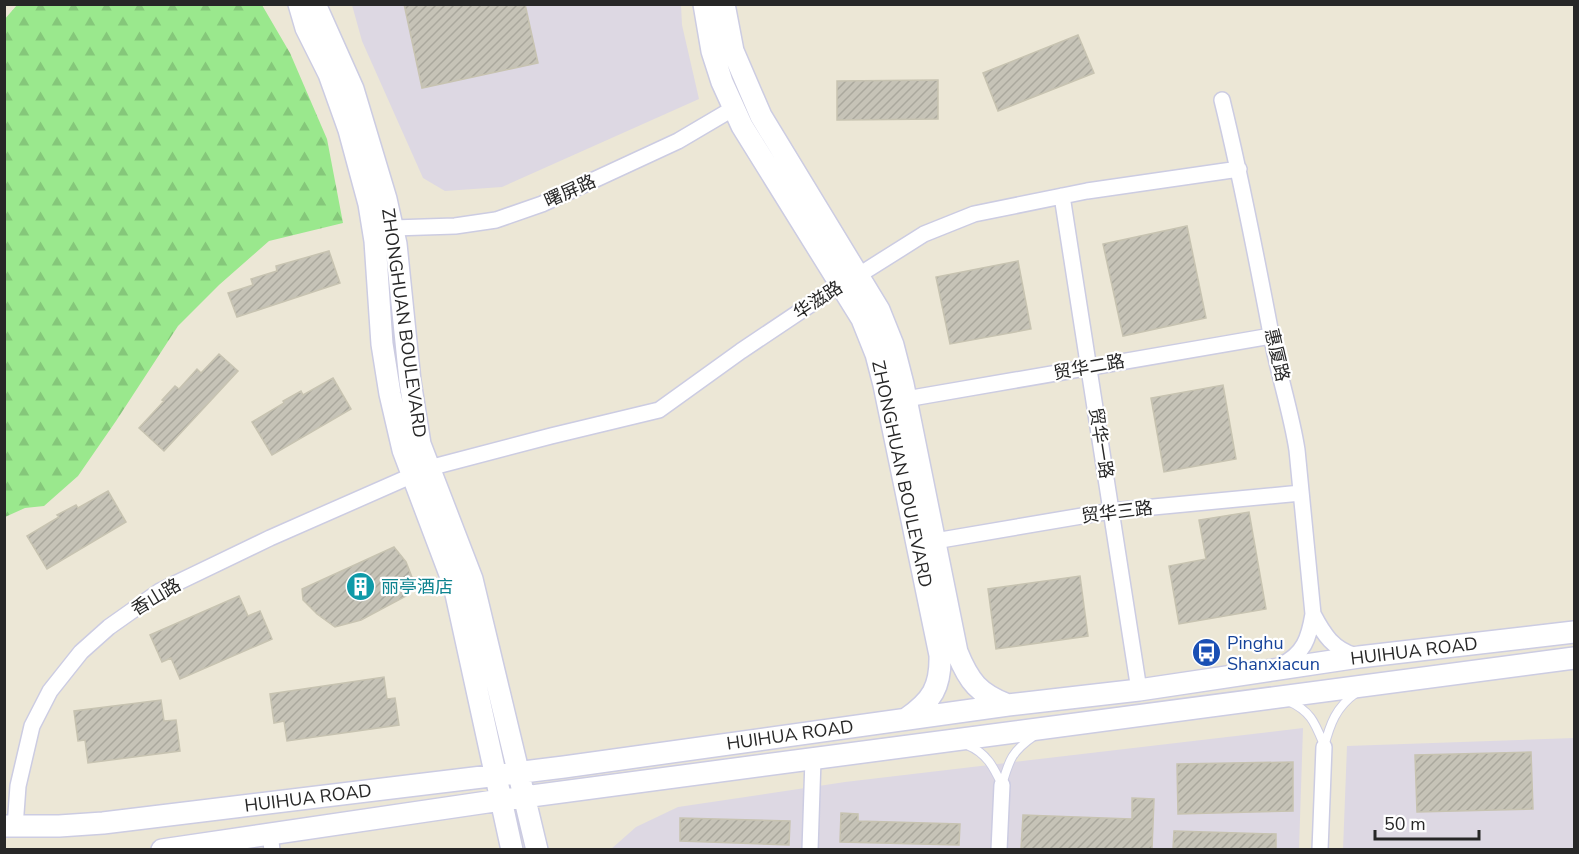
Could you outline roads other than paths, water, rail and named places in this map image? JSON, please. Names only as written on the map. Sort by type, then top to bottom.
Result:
[{"type":"street","name":"ZHONGHUAN BOULEVARD","points":[[704,4],[712,51],[722,82],[742,126],[850,280],[879,310],[890,336],[906,399],[957,652],[964,671],[976,686],[990,698],[1008,705]]},
{"type":"street","name":"ZHONGHUAN BOULEVARD","points":[[724,4],[733,51],[761,116],[850,280],[876,354],[884,385],[940,655],[941,672],[935,691],[925,706],[906,719]]},
{"type":"street","name":"ZHONGHUAN BOULEVARD","points":[[310,6],[306,28],[329,74],[345,119],[369,204],[375,241],[382,344],[390,394],[404,450],[421,472],[472,579],[537,849]]},
{"type":"street","name":"ZHONGHUAN BOULEVARD","points":[[310,6],[333,41],[353,89],[393,228],[410,381],[420,444],[421,472],[454,585],[512,849]]},
{"type":"street","name":"惠厦路","points":[[1222,100],[1239,169],[1271,336],[1293,425],[1313,614]]},
{"type":"street","name":"曙屏路","points":[[393,228],[454,226],[496,220],[553,199],[678,141],[734,108]]},
{"type":"street","name":"华滋路","points":[[421,472],[551,436],[659,410],[741,351],[850,280],[924,234],[974,214],[1062,196],[1239,169]]},
{"type":"street","name":"贸华一路","points":[[1062,196],[1139,690]]},
{"type":"street","name":"贸华二路","points":[[906,399],[1271,336]]},
{"type":"street","name":"香山路","points":[[10,826],[32,726],[50,691],[81,652],[109,627],[159,591],[270,538],[421,472]]},
{"type":"street","name":"贸华三路","points":[[935,542],[1111,511],[1301,493]]},
{"type":"street","points":[[1313,614],[1322,633],[1332,645],[1345,653],[1359,657]]},
{"type":"street","points":[[1274,669],[1292,660],[1304,648],[1310,634],[1313,614]]},
{"type":"street","name":"HUIHUA ROAD","points":[[10,826],[103,823],[496,775],[1008,705],[1139,690],[1359,657],[1575,632]]},
{"type":"street","name":"HUIHUA ROAD","points":[[162,849],[271,842],[501,800],[1575,658]]},
{"type":"street","points":[[1320,849],[1324,747]]},
{"type":"street","points":[[810,849],[813,759]]},
{"type":"street","points":[[999,849],[1002,785]]},
{"type":"lane","points":[[1324,747],[1331,720],[1344,701],[1366,686]]},
{"type":"lane","points":[[1280,697],[1301,706],[1315,721],[1324,747]]},
{"type":"lane","points":[[1002,785],[1010,759],[1023,743],[1044,728]]},
{"type":"lane","points":[[956,740],[976,748],[992,763],[1002,785]]},
{"type":"place","name":"丽亭酒店","points":[[360,587]]},
{"type":"place","name":"Pinghu Shanxiacun","points":[[1206,653]]}]
